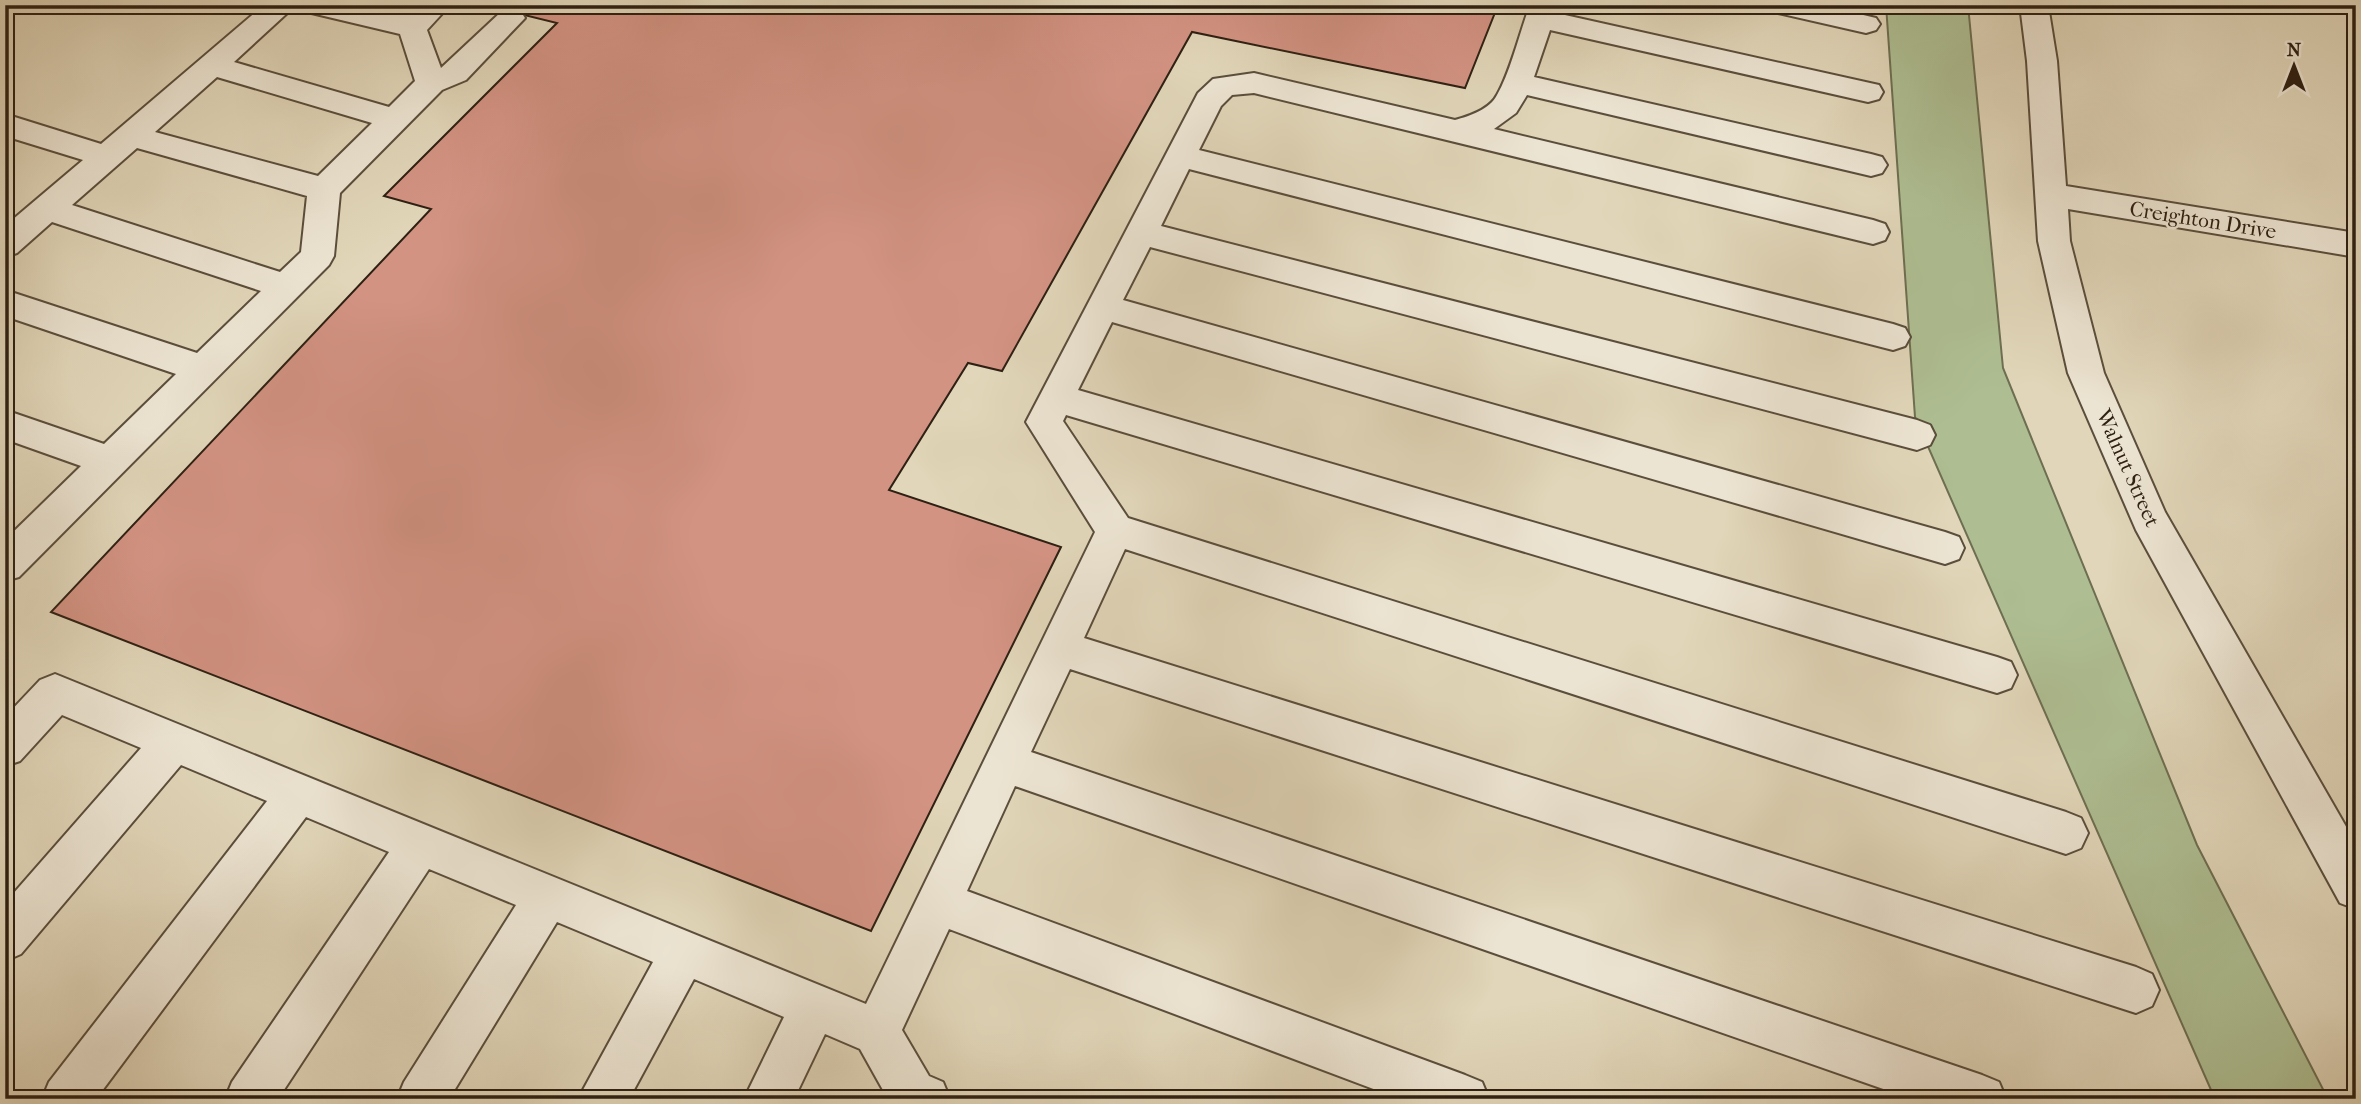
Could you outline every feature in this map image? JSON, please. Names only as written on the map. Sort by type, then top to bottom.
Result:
[{"type":"street","points":[[5,245],[282,5]]},
{"type":"street","points":[[313,5],[417,13],[431,83]]},
{"type":"street","points":[[1779,5],[1867,24]]},
{"type":"street","name":"Walnut Street","points":[[2034,5],[2042,61],[2054,241],[2086,373],[2149,519],[2356,887]]},
{"type":"street","points":[[1455,130],[1480,125],[1501,111],[1511,99],[1541,12],[1868,92]]},
{"type":"street","points":[[5,565],[317,256],[324,189],[431,83],[455,73],[512,18]]},
{"type":"street","points":[[212,66],[394,119]]},
{"type":"street","points":[[1873,232],[1254,83],[1224,86],[1209,100],[1044,422],[1115,530],[2066,833]]},
{"type":"street","points":[[1517,83],[1871,165]]},
{"type":"street","points":[[12,127],[107,157]]},
{"type":"street","points":[[131,136],[324,189]]},
{"type":"street","points":[[1180,156],[1893,337]]},
{"type":"street","name":"Creighton Drive","points":[[2051,195],[2356,245]]},
{"type":"street","points":[[47,209],[286,286]]},
{"type":"street","points":[[1141,233],[1917,435]]},
{"type":"street","points":[[5,303],[203,369]]},
{"type":"street","points":[[1103,307],[1945,548]]},
{"type":"street","points":[[1056,398],[1997,675]]},
{"type":"street","points":[[5,424],[110,461]]},
{"type":"street","points":[[877,1032],[1115,530]]},
{"type":"street","points":[[1059,648],[2137,990]]},
{"type":"street","points":[[5,747],[55,693],[877,1032],[912,1093],[926,1099]]},
{"type":"street","points":[[5,938],[174,742]]},
{"type":"street","points":[[1004,764],[1982,1099]]},
{"type":"street","points":[[66,1099],[298,794]]},
{"type":"street","points":[[250,1099],[420,844]]},
{"type":"street","points":[[421,1099],[547,897]]},
{"type":"street","points":[[939,903],[1465,1099]]},
{"type":"street","points":[[602,1099],[684,952]]},
{"type":"street","points":[[768,1099],[814,1007]]},
{"type":"green space","points":[[1886,5],[1968,5],[2003,368],[2197,845],[2328,1099],[2215,1099],[1915,417]]},
{"type":"building","points":[[483,5],[1498,5],[1465,88],[1192,32],[1002,371],[968,363],[889,490],[1061,547],[871,931],[51,612],[431,209],[384,196],[557,23]]}]
